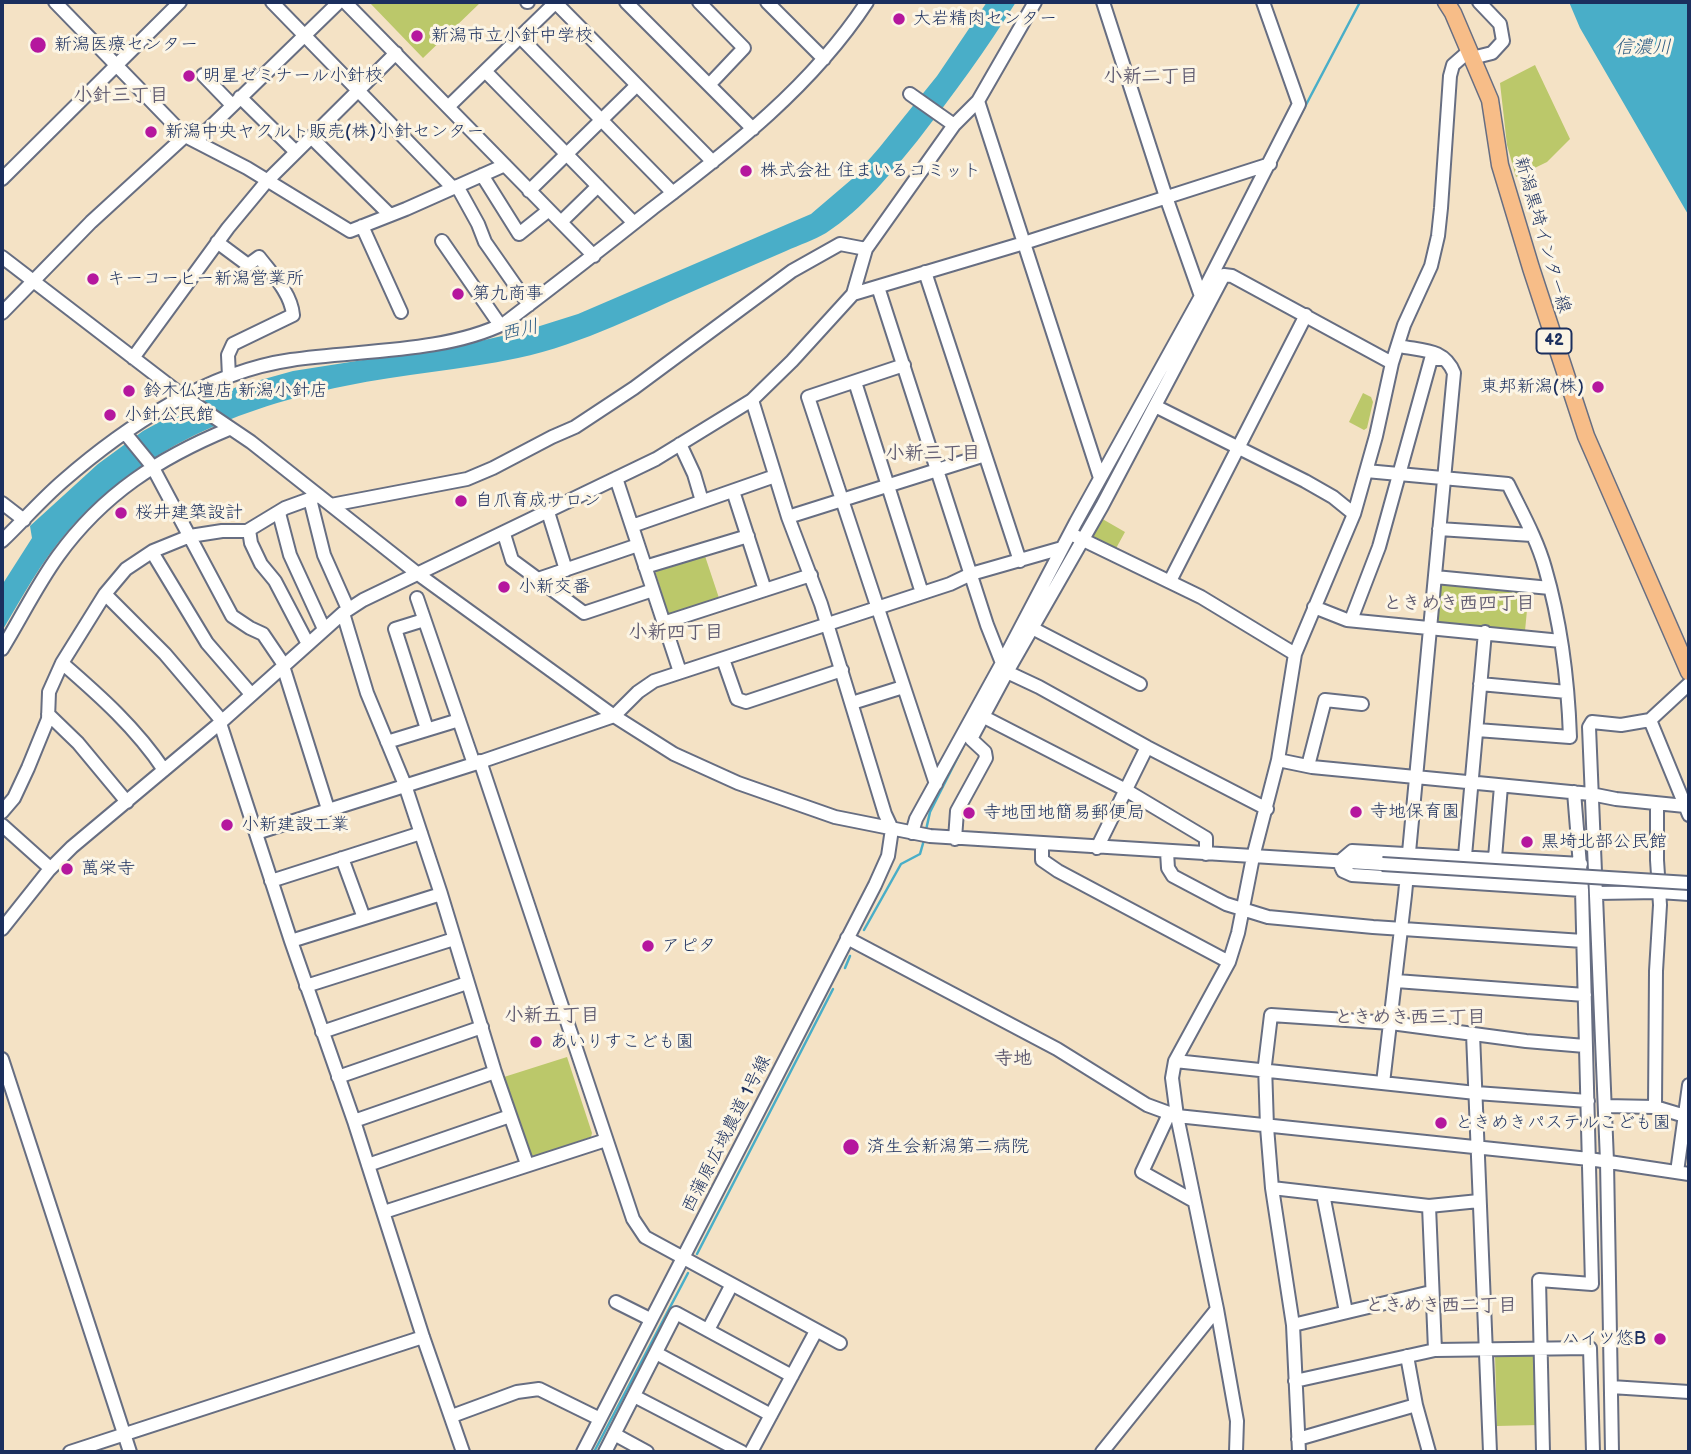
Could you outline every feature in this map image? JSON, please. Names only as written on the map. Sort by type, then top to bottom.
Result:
[{"type":"main road","name":"新潟黒埼インター線","points":[[1446,2],[1490,100],[1500,165],[1586,436],[1689,672]]},
{"type":"street","points":[[55,2],[115,65],[191,138],[350,231],[505,165]]},
{"type":"street","points":[[2,179],[180,2]]},
{"type":"street","points":[[272,2],[455,187],[485,242],[529,305]]},
{"type":"street","points":[[2,313],[91,222],[237,101],[339,2]]},
{"type":"street","points":[[345,2],[594,256]]},
{"type":"street","points":[[449,107],[555,2],[713,162]]},
{"type":"street","points":[[626,2],[753,129]]},
{"type":"street","points":[[699,2],[744,48],[709,85]]},
{"type":"street","points":[[767,2],[824,59]]},
{"type":"street","points":[[2,541],[62,482],[127,435],[229,377],[287,360],[450,341],[474,336],[500,325],[594,256],[753,129],[845,36],[867,2]]},
{"type":"street","points":[[2,929],[50,868],[72,847],[221,722],[346,611],[363,600],[656,459],[752,400],[853,295],[866,249],[954,125],[978,101],[1035,2]]},
{"type":"street","points":[[1103,2],[1166,197],[1204,300]]},
{"type":"street","points":[[257,833],[614,716],[645,686],[680,672],[827,625],[971,574],[1062,548],[1102,506],[1155,406],[1299,104],[1263,2]]},
{"type":"street","points":[[1236,1452],[1237,1421],[1217,1309],[1173,1115],[1172,1078],[1175,1061],[1229,962],[1278,760],[1295,653],[1353,514],[1376,436],[1392,363],[1404,325],[1431,266],[1438,236],[1445,126],[1453,65],[1471,54],[1492,54],[1503,41],[1500,24],[1479,2]]},
{"type":"street","points":[[520,37],[673,193]]},
{"type":"street","points":[[133,358],[218,242],[267,181],[396,53]]},
{"type":"street","points":[[485,71],[634,223]]},
{"type":"street","points":[[203,75],[296,152]]},
{"type":"street","points":[[529,191],[636,86]]},
{"type":"street","points":[[910,94],[954,125]]},
{"type":"street","points":[[978,101],[1100,478]]},
{"type":"street","points":[[311,137],[390,215]]},
{"type":"street","points":[[853,295],[1270,164]]},
{"type":"street","points":[[482,175],[519,233],[549,210]]},
{"type":"street","points":[[561,222],[598,186]]},
{"type":"street","points":[[362,226],[401,312]]},
{"type":"street","points":[[218,242],[248,265],[260,257],[293,309],[293,315],[233,344],[228,355],[229,377]]},
{"type":"street","points":[[442,242],[500,325]]},
{"type":"street","points":[[331,505],[467,479],[493,468],[575,427],[654,373],[792,271],[840,244],[866,249]]},
{"type":"street","points":[[2,257],[188,399],[251,442],[314,498],[331,505],[418,574],[614,716],[674,754],[738,783],[835,817],[955,839],[1689,883]]},
{"type":"street","points":[[925,272],[1020,561]]},
{"type":"street","points":[[912,833],[916,819],[936,783],[1004,668],[1032,628],[1100,478],[1204,300],[1224,275],[1232,276],[1392,363]]},
{"type":"street","points":[[878,287],[987,625],[1004,668],[1267,809]]},
{"type":"street","points":[[1170,581],[1306,315]]},
{"type":"street","points":[[1384,1083],[1454,373],[1449,361],[1438,354],[1399,346]]},
{"type":"street","points":[[1351,620],[1380,547],[1431,359],[1445,359]]},
{"type":"street","points":[[904,365],[808,397],[936,783]]},
{"type":"street","points":[[855,382],[922,593]]},
{"type":"street","points":[[752,400],[892,829]]},
{"type":"street","points":[[1155,406],[1304,481],[1333,497],[1353,514]]},
{"type":"street","points":[[2,649],[56,558],[83,525],[152,466],[228,428]]},
{"type":"street","points":[[127,435],[152,466],[232,616],[263,634],[283,665],[328,809]]},
{"type":"street","points":[[680,444],[694,474],[702,501]]},
{"type":"street","points":[[788,517],[985,455]]},
{"type":"street","points":[[1366,471],[1508,484],[1532,535],[1544,566],[1561,640],[1570,737],[1477,730]]},
{"type":"street","points":[[632,526],[775,476]]},
{"type":"street","points":[[616,478],[680,672]]},
{"type":"street","points":[[733,491],[765,590]]},
{"type":"street","points":[[2,812],[14,798],[29,768],[48,714],[49,692],[62,663],[105,594],[126,569],[152,552],[190,536],[249,530],[314,498]]},
{"type":"street","points":[[314,498],[324,555],[346,611],[367,693],[405,785],[495,1072],[527,1164]]},
{"type":"street","points":[[2,503],[24,520]]},
{"type":"street","points":[[548,512],[566,570]]},
{"type":"street","points":[[279,513],[290,555],[324,629]]},
{"type":"street","points":[[1439,529],[1532,535]]},
{"type":"street","points":[[249,530],[251,543],[261,564],[275,581],[308,644]]},
{"type":"street","points":[[504,534],[512,560],[584,613],[653,590]]},
{"type":"street","points":[[645,567],[748,536]]},
{"type":"street","points":[[1076,536],[1170,581],[1295,653]]},
{"type":"street","points":[[538,579],[638,545]]},
{"type":"street","points":[[955,839],[957,811],[986,758],[985,752],[971,739],[984,717],[1004,668],[1062,548]]},
{"type":"street","points":[[152,552],[207,643],[251,694]]},
{"type":"street","points":[[663,623],[811,575]]},
{"type":"street","points":[[1435,577],[1550,588]]},
{"type":"street","points":[[105,594],[165,653],[221,722],[291,942],[354,1121],[463,1452]]},
{"type":"street","points":[[417,598],[459,719],[477,762],[638,1229],[645,1237],[731,1286],[840,1343]]},
{"type":"street","points":[[1314,607],[1351,620],[1561,640]]},
{"type":"street","points":[[424,620],[395,629],[427,729]]},
{"type":"street","points":[[1032,628],[1140,684]]},
{"type":"street","points":[[1465,856],[1485,632]]},
{"type":"street","points":[[723,659],[737,699],[746,702],[842,670]]},
{"type":"street","points":[[62,663],[106,701],[140,737],[164,770]]},
{"type":"street","points":[[1480,684],[1567,692]]},
{"type":"street","points":[[1612,1452],[1607,1161],[1589,727],[1592,722],[1621,724],[1650,720],[1689,684]]},
{"type":"street","points":[[852,703],[903,687]]},
{"type":"street","points":[[1308,766],[1325,700],[1362,704]]},
{"type":"street","points":[[48,714],[78,743],[127,802]]},
{"type":"street","points":[[984,717],[1124,789],[1206,838],[1206,854]]},
{"type":"street","points":[[387,742],[459,719]]},
{"type":"street","points":[[1650,720],[1687,811]]},
{"type":"street","points":[[1097,848],[1147,747]]},
{"type":"street","points":[[1278,760],[1308,766],[1591,794],[1687,811]]},
{"type":"street","points":[[1495,858],[1501,786]]},
{"type":"street","points":[[1543,1452],[1539,1280],[1592,1284],[1582,890],[1574,792]]},
{"type":"street","points":[[1654,1107],[1660,892],[1657,804]]},
{"type":"street","points":[[2,825],[50,868]]},
{"type":"street","name":"西蒲原広域農道 1号線","points":[[583,1452],[883,868],[892,829]]},
{"type":"street","points":[[271,881],[421,833]]},
{"type":"street","points":[[1042,844],[1042,860],[1058,871],[1229,962]]},
{"type":"street","points":[[1339,862],[1352,851],[1581,864]]},
{"type":"street","points":[[1167,852],[1168,868],[1173,876],[1243,910],[1268,917],[1583,941]]},
{"type":"street","points":[[342,858],[364,918]]},
{"type":"street","points":[[1339,862],[1343,871],[1352,875],[1582,890]]},
{"type":"street","points":[[1597,893],[1689,894]]},
{"type":"street","points":[[291,942],[441,894]]},
{"type":"street","points":[[848,938],[1057,1049],[1147,1105],[1173,1115],[1607,1161],[1683,1173],[1689,1085]]},
{"type":"street","points":[[306,986],[454,939]]},
{"type":"street","points":[[1396,981],[1585,995]]},
{"type":"street","points":[[322,1032],[467,983]]},
{"type":"street","points":[[1299,1452],[1293,1325],[1272,1188],[1267,1127],[1265,1072],[1272,1015],[1391,1023],[1585,1046]]},
{"type":"street","points":[[338,1077],[482,1027]]},
{"type":"street","points":[[1473,1034],[1490,1452]]},
{"type":"street","points":[[2,1059],[130,1452]]},
{"type":"street","points":[[1175,1061],[1476,1093],[1588,1101]]},
{"type":"street","points":[[354,1121],[495,1072]]},
{"type":"street","points":[[1605,1106],[1654,1107],[1685,1116]]},
{"type":"street","points":[[1173,1115],[1142,1172],[1194,1201]]},
{"type":"street","points":[[368,1165],[510,1116]]},
{"type":"street","points":[[384,1212],[606,1140]]},
{"type":"street","points":[[1272,1188],[1429,1206],[1479,1201]]},
{"type":"street","points":[[1323,1194],[1346,1312]]},
{"type":"street","points":[[1429,1206],[1435,1350]]},
{"type":"street","points":[[708,1330],[731,1286]]},
{"type":"street","points":[[1293,1325],[1431,1292]]},
{"type":"street","points":[[616,1302],[650,1319]]},
{"type":"street","points":[[1102,1452],[1217,1309]]},
{"type":"street","points":[[605,1452],[676,1313],[792,1376]]},
{"type":"street","points":[[751,1452],[816,1331]]},
{"type":"street","points":[[70,1452],[423,1337]]},
{"type":"street","points":[[1295,1381],[1435,1350],[1590,1348],[1593,1452]]},
{"type":"street","points":[[656,1353],[771,1415]]},
{"type":"street","points":[[1407,1356],[1416,1405],[1429,1452]]},
{"type":"street","points":[[1611,1387],[1689,1392]]},
{"type":"street","points":[[452,1416],[517,1392],[539,1389],[600,1419]]},
{"type":"street","points":[[634,1396],[742,1452]]},
{"type":"street","points":[[1298,1439],[1416,1405]]},
{"type":"street","points":[[614,1434],[647,1452]]},
{"type":"green space","name":"新潟市立小針中学校","points":[[369,2],[481,2],[423,58]]},
{"type":"green space","points":[[1535,65],[1570,139],[1547,162],[1516,177],[1507,145],[1500,83]]},
{"type":"green space","points":[[1363,393],[1371,397],[1373,402],[1367,428],[1364,430],[1349,422]]},
{"type":"green space","points":[[1099,517],[1125,532],[1114,552],[1088,537]]},
{"type":"green space","points":[[704,553],[720,601],[672,616],[668,613],[656,567]]},
{"type":"green space","points":[[1442,580],[1529,589],[1525,631],[1438,622]]},
{"type":"green space","points":[[567,1057],[592,1133],[591,1137],[534,1156],[529,1154],[504,1077]]},
{"type":"green space","points":[[1537,1354],[1539,1425],[1497,1426],[1495,1355]]},
{"type":"water","points":[[987,2],[1016,2],[969,72],[887,178],[864,202],[826,233],[613,326],[542,352],[305,395],[267,406],[194,436],[127,477],[67,532],[32,580],[2,631],[2,585],[32,538],[30,526],[98,464],[143,431],[178,412],[239,386],[293,371],[471,343],[524,331],[578,314],[811,214],[852,179],[879,148],[937,76]]},
{"type":"water","name":"信濃川","points":[[1569,2],[1689,2],[1689,216],[1580,28]]},
{"type":"waterway","points":[[1288,139],[1360,2]]},
{"type":"waterway","points":[[1078,531],[1151,399]]},
{"type":"waterway","points":[[926,830],[930,812],[966,741]]},
{"type":"waterway","points":[[864,930],[901,864],[920,854],[924,840]]},
{"type":"waterway","points":[[845,968],[850,956]]},
{"type":"waterway","points":[[697,1254],[833,989]]},
{"type":"waterway","points":[[594,1452],[688,1273]]},
{"type":"place","name":"大岩精肉センター","points":[[899,19]]},
{"type":"place","name":"新潟市立小針中学校","points":[[417,36]]},
{"type":"place","name":"新潟医療センター","points":[[38,45]]},
{"type":"place","name":"明星ゼミナール小針校","points":[[189,76]]},
{"type":"place","name":"新潟中央ヤクルト販売(株)小針センター","points":[[151,132]]},
{"type":"place","name":"株式会社 住まいるコミット","points":[[746,171]]},
{"type":"place","name":"キーコーヒー新潟営業所","points":[[93,279]]},
{"type":"place","name":"第九商事","points":[[458,294]]},
{"type":"place","name":"東邦新潟(株)","points":[[1598,387]]},
{"type":"place","name":"鈴木仏壇店 新潟小針店","points":[[129,391]]},
{"type":"place","name":"小針公民館","points":[[110,415]]},
{"type":"place","name":"自爪育成サロン","points":[[461,501]]},
{"type":"place","name":"桜井建築設計","points":[[121,513]]},
{"type":"place","name":"小新交番","points":[[504,587]]},
{"type":"place","name":"寺地保育園","points":[[1356,812]]},
{"type":"place","name":"寺地団地簡易郵便局","points":[[969,813]]},
{"type":"place","name":"小新建設工業","points":[[227,825]]},
{"type":"place","name":"黒埼北部公民館","points":[[1527,842]]},
{"type":"place","name":"萬栄寺","points":[[67,869]]},
{"type":"place","name":"アピタ","points":[[648,946]]},
{"type":"place","name":"あいりすこども園","points":[[536,1042]]},
{"type":"place","name":"ときめきパステルこども園","points":[[1441,1123]]},
{"type":"place","name":"済生会新潟第二病院","points":[[851,1147]]},
{"type":"place","name":"ハイツ悠B","points":[[1660,1339]]},
{"type":"district","name":"小新二丁目","points":[[1151,77]]},
{"type":"district","name":"小針三丁目","points":[[121,96]]},
{"type":"district","name":"小新三丁目","points":[[933,454]]},
{"type":"district","name":"ときめき西四丁目","points":[[1459,604]]},
{"type":"district","name":"小新四丁目","points":[[676,633]]},
{"type":"district","name":"小新五丁目","points":[[552,1016]]},
{"type":"district","name":"ときめき西三丁目","points":[[1410,1018]]},
{"type":"district","name":"寺地","points":[[1013,1059]]},
{"type":"district","name":"ときめき西二丁目","points":[[1441,1306]]},
{"type":"water label","name":"西川","points":[[520,331]]}]
